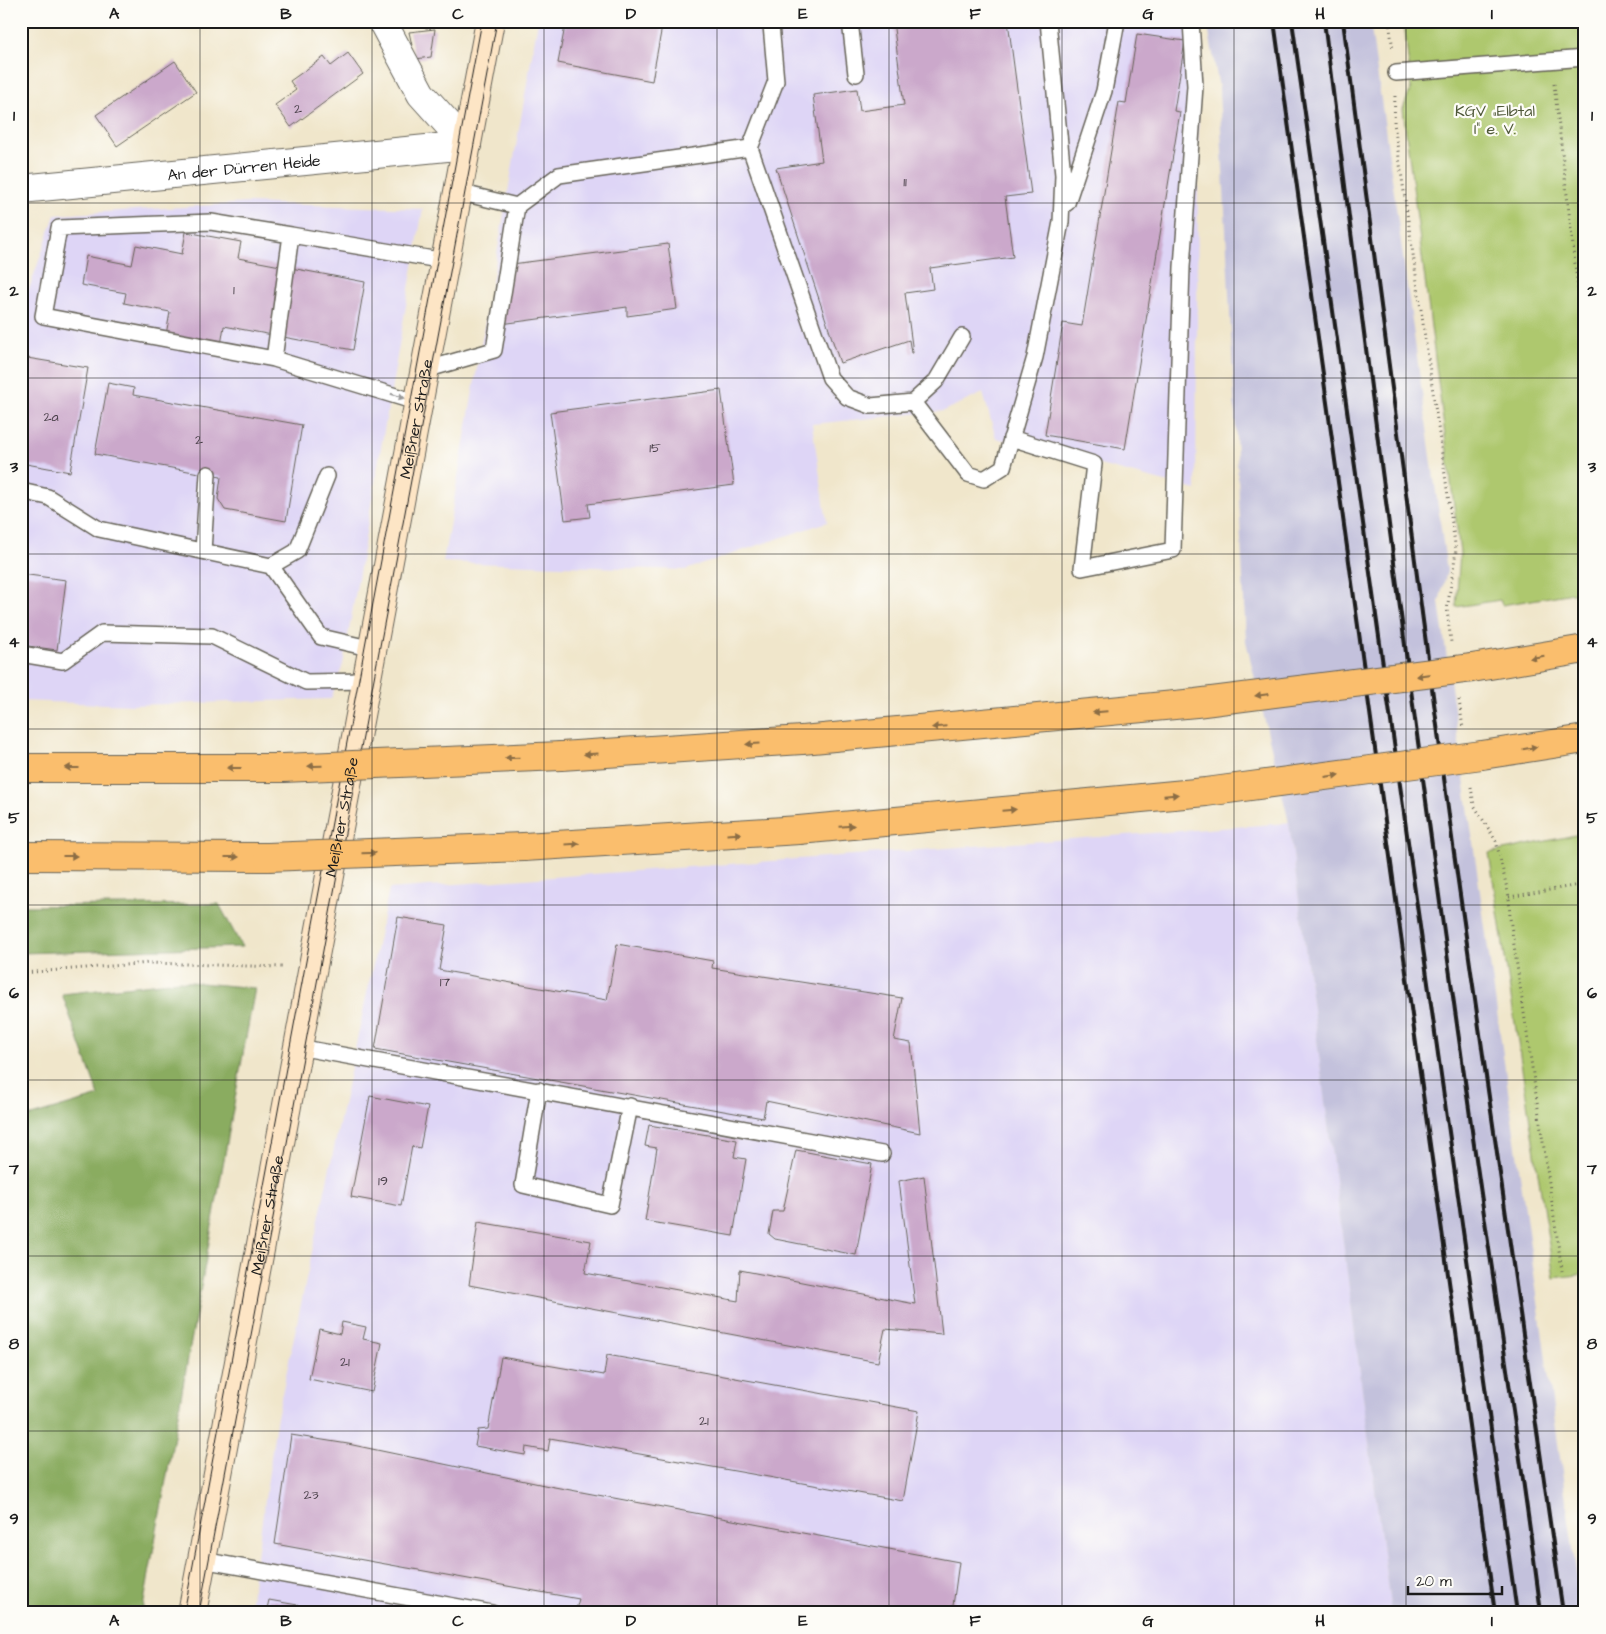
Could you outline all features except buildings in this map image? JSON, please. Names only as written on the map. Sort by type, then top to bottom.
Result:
[{"type":"highway","points":[[21,768],[283,768],[560,756],[802,740],[1196,703],[1472,668],[1585,649]]},
{"type":"highway","points":[[21,856],[268,857],[524,847],[799,830],[1206,792],[1482,756],[1585,739]]},
{"type":"main road","name":"Meißner Straße","points":[[192,1613],[490,21]]},
{"type":"street","points":[[382,21],[421,94],[467,145]]},
{"type":"street","name":"An der Dürren Heide","points":[[21,189],[467,145]]},
{"type":"lane","points":[[780,21],[771,25],[776,81],[750,148],[830,378],[847,397],[871,406],[913,402],[936,381],[962,337]]},
{"type":"lane","points":[[850,21],[856,74]]},
{"type":"lane","points":[[913,402],[968,474],[984,479],[1003,467],[1036,357],[1060,222],[1063,175],[1048,21]]},
{"type":"lane","points":[[1060,222],[1104,91],[1117,21]]},
{"type":"lane","points":[[1011,438],[1094,464],[1082,568],[1173,550],[1182,267],[1195,86],[1191,21]]},
{"type":"lane","points":[[1396,73],[1585,58]]},
{"type":"lane","points":[[425,370],[494,350],[517,206],[559,175],[750,148]]},
{"type":"lane","points":[[458,192],[517,206]]},
{"type":"lane","points":[[419,403],[274,359],[43,316],[58,228],[211,222],[445,261]]},
{"type":"lane","points":[[274,359],[291,235]]},
{"type":"lane","points":[[203,551],[208,474]]},
{"type":"lane","points":[[271,566],[297,551],[327,476]]},
{"type":"lane","points":[[21,491],[48,497],[99,529],[271,566],[321,637],[373,649]]},
{"type":"lane","points":[[21,654],[63,661],[102,633],[212,636],[306,682],[367,681]]},
{"type":"lane","points":[[298,1046],[882,1154]]},
{"type":"lane","points":[[539,1090],[523,1185],[610,1206],[630,1106]]},
{"type":"lane","points":[[202,1560],[492,1613]]},
{"type":"path","points":[[1389,21],[1396,73]]},
{"type":"path","points":[[1551,61],[1580,306]]},
{"type":"path","points":[[1509,896],[1585,884]]},
{"type":"path","points":[[21,973],[150,963],[313,968]]},
{"type":"shaded area","points":[[538,21],[1199,21],[1196,490],[996,438],[983,393],[944,411],[812,424],[827,522],[685,570],[443,562]]},
{"type":"shaded area","points":[[1207,21],[1370,21],[1447,571],[1439,602],[1582,1613],[1391,1613],[1289,823],[1246,641],[1219,88]]},
{"type":"shaded area","points":[[248,203],[423,209],[343,664],[331,699],[133,705],[21,701],[21,312],[55,215]]},
{"type":"shaded area","points":[[1289,823],[1391,1613],[249,1613],[276,1422],[389,889]]},
{"type":"green space","name":"KGV „Elbtal I“ e. V.","points":[[1404,21],[1585,21],[1585,591],[1502,605],[1500,600],[1456,607],[1460,552],[1403,109],[1411,88]]},
{"type":"green space","points":[[1585,833],[1585,1274],[1554,1278],[1489,853]]},
{"type":"green space","points":[[219,904],[242,947],[21,953],[21,906]]},
{"type":"green space","points":[[179,981],[255,988],[142,1613],[21,1613],[21,1119],[99,1096],[62,994]]},
{"type":"tram line","points":[[184,1613],[482,21]]},
{"type":"tram line","points":[[199,1613],[497,21]]},
{"type":"railway","points":[[1274,21],[1495,1613]]},
{"type":"railway","points":[[1292,21],[1517,1613]]},
{"type":"railway","points":[[1324,21],[1431,837],[1541,1613]]},
{"type":"railway","points":[[1343,21],[1454,853],[1563,1613]]}]
